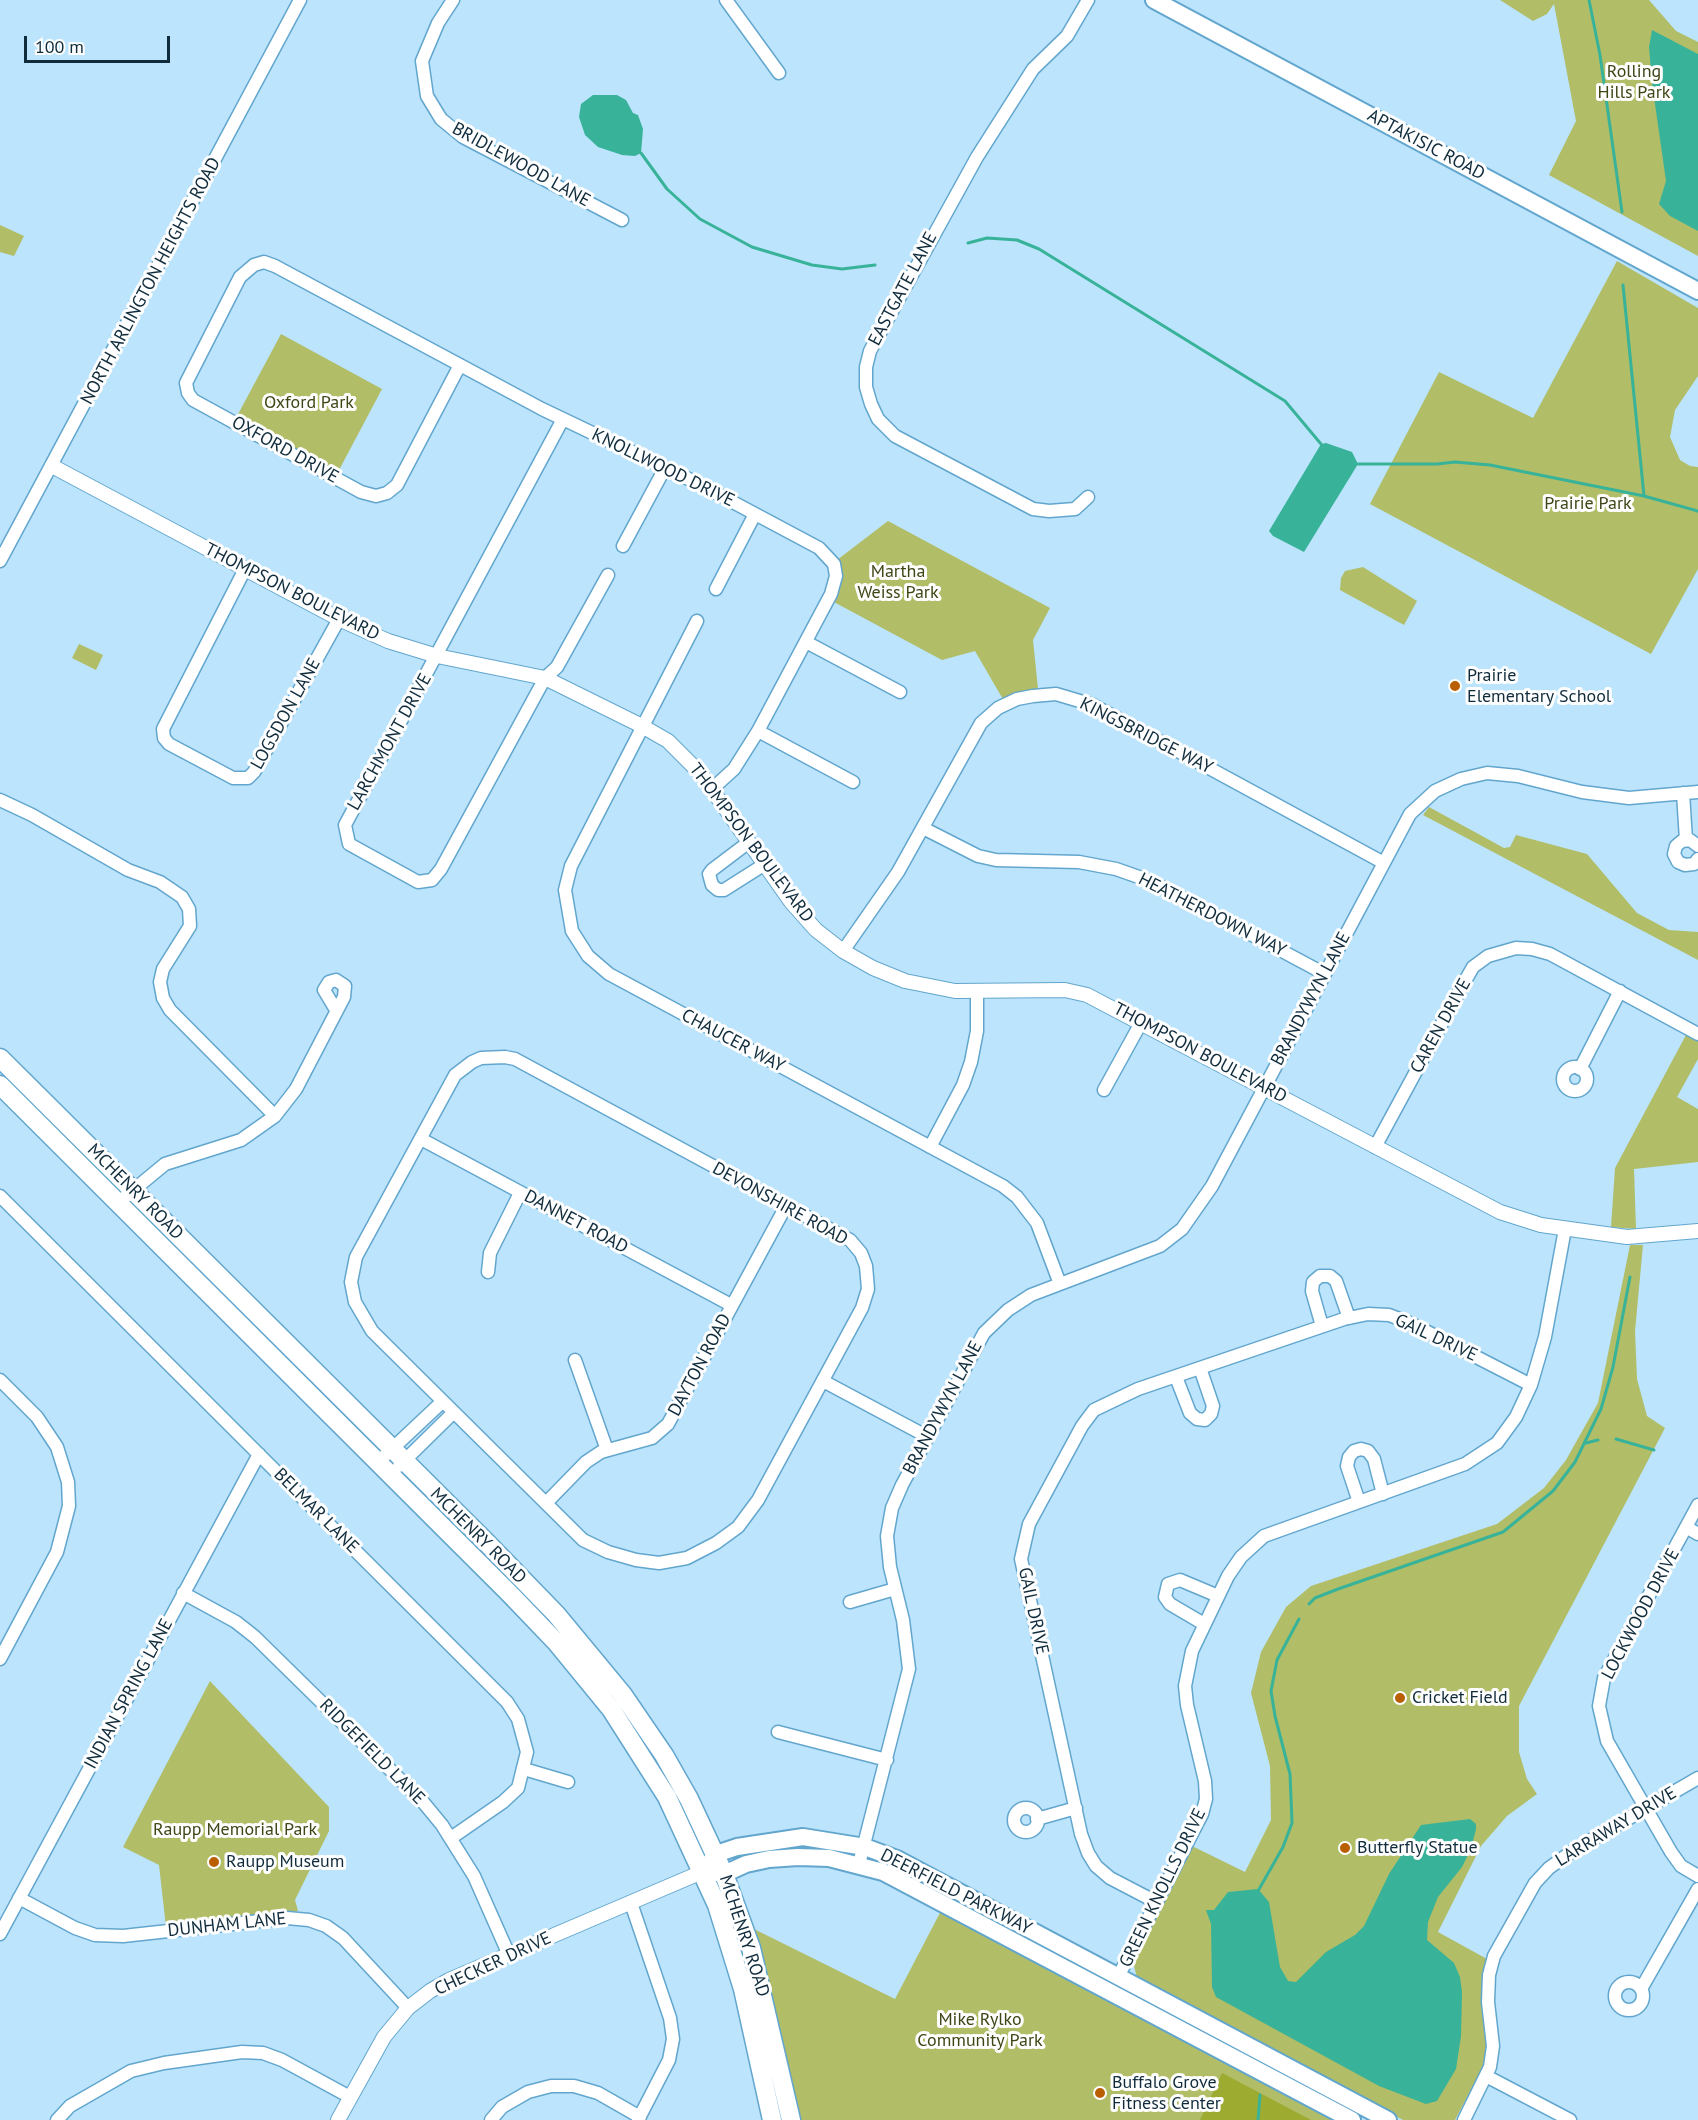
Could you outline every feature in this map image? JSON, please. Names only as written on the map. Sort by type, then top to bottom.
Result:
[{"type":"main road","name":"APTAKISIC ROAD","points":[[1154,0],[1698,291]]},
{"type":"main road","name":"MCHENRY ROAD","points":[[0,1058],[556,1614],[601,1666],[664,1755],[716,1854],[754,1958],[791,2120]]},
{"type":"main road","name":"MCHENRY ROAD","points":[[0,1085],[510,1594],[586,1677],[611,1709],[649,1767],[687,1837],[717,1905],[743,1989],[772,2120]]},
{"type":"main road","name":"DEERFIELD PARKWAY","points":[[716,1854],[737,1847],[803,1838],[865,1846],[897,1859],[1388,2120]]},
{"type":"main road","points":[[702,1872],[716,1854]]},
{"type":"main road","name":"DEERFIELD PARKWAY","points":[[702,1872],[724,1874],[746,1864],[770,1859],[830,1858],[859,1864],[893,1877],[1352,2120]]},
{"type":"street","name":"NORTH ARLINGTON HEIGHTS ROAD","points":[[0,561],[300,0]]},
{"type":"street","name":"BRIDLEWOOD LANE","points":[[453,0],[425,48],[422,61],[427,96],[441,119],[463,137],[622,220]]},
{"type":"street","points":[[726,0],[779,73]]},
{"type":"street","name":"EASTGATE LANE","points":[[1088,0],[1067,36],[1033,69],[948,205],[870,351],[866,378],[871,404],[878,419],[895,436],[1033,508],[1049,512],[1075,509],[1088,496]]},
{"type":"street","name":"KNOLLWOOD DRIVE","points":[[254,265],[264,262],[275,266],[563,419],[665,468],[819,548],[834,564],[836,576],[831,594],[758,731],[734,769],[711,789]]},
{"type":"street","name":"OXFORD DRIVE","points":[[254,265],[240,277],[190,371],[186,382],[188,393],[193,400],[361,492],[376,496],[387,493],[397,485],[460,365]]},
{"type":"street","name":"LARCHMONT DRIVE","points":[[563,419],[345,825],[349,844],[418,882],[432,880],[441,869],[545,678],[557,667],[608,575]]},
{"type":"street","name":"THOMPSON BOULEVARD","points":[[52,466],[339,619],[388,641],[437,656],[545,678],[642,726],[684,755],[711,789],[791,902],[816,930],[843,951],[873,968],[905,981],[956,991],[1065,990],[1087,995],[1142,1021],[1500,1212],[1541,1225],[1627,1237],[1698,1231]]},
{"type":"street","points":[[623,546],[665,468]]},
{"type":"street","points":[[716,589],[755,514]]},
{"type":"street","name":"LOGSDON LANE","points":[[246,569],[163,729],[164,738],[169,744],[233,778],[249,778],[339,619]]},
{"type":"street","name":"CHAUCER WAY","points":[[697,621],[567,878],[565,902],[568,922],[579,944],[597,966],[609,974],[1003,1186],[1017,1197],[1037,1223],[1060,1284]]},
{"type":"street","points":[[806,642],[900,692]]},
{"type":"street","name":"KINGSBRIDGE WAY","points":[[843,951],[898,872],[981,723],[998,708],[1017,699],[1056,694],[1093,705],[1384,864]]},
{"type":"street","points":[[758,731],[853,782]]},
{"type":"street","name":"BRANDYWYN LANE","points":[[859,1864],[909,1669],[903,1620],[890,1567],[887,1536],[892,1508],[984,1333],[1008,1310],[1031,1294],[1160,1246],[1182,1228],[1212,1186],[1410,814],[1435,791],[1461,779],[1486,773],[1518,776],[1582,792],[1629,798],[1698,792]]},
{"type":"street","points":[[1683,794],[1686,840]]},
{"type":"street","points":[[0,800],[32,815],[128,870],[160,882],[182,897],[189,909],[190,926],[164,969],[160,982],[163,998],[170,1010],[275,1116]]},
{"type":"street","name":"HEATHERDOWN WAY","points":[[923,828],[978,856],[996,860],[1079,862],[1116,869],[1153,882],[1325,974]]},
{"type":"street","points":[[1686,840],[1698,846]]},
{"type":"street","points":[[1686,840],[1676,846],[1676,858],[1685,865],[1694,864],[1698,859]]},
{"type":"street","points":[[749,842],[712,870],[709,874],[712,885],[717,890],[724,890],[765,864]]},
{"type":"street","name":"CAREN DRIVE","points":[[1376,1147],[1473,967],[1488,956],[1516,948],[1550,954],[1698,1034]]},
{"type":"street","points":[[930,1147],[963,1085],[970,1062],[977,1031],[977,991]]},
{"type":"street","points":[[1580,1069],[1620,991]]},
{"type":"street","points":[[119,1202],[165,1164],[241,1140],[275,1116],[296,1089],[336,1010]]},
{"type":"street","points":[[1104,1090],[1142,1021]]},
{"type":"street","name":"DEVONSHIRE ROAD","points":[[481,1058],[515,1059],[786,1206],[850,1240],[861,1253],[869,1281],[862,1308],[758,1500],[738,1527],[716,1543],[687,1558],[659,1563],[608,1552],[584,1540],[453,1413],[364,1321],[355,1302],[351,1282],[356,1257],[456,1075],[463,1068],[481,1058]]},
{"type":"street","name":"DANNET ROAD","points":[[421,1139],[731,1305]]},
{"type":"street","points":[[488,1272],[490,1253],[520,1193]]},
{"type":"street","name":"BELMAR LANE","points":[[0,1196],[507,1702],[525,1736],[527,1752],[518,1788],[503,1802],[451,1838]]},
{"type":"street","name":"DAYTON ROAD","points":[[546,1503],[586,1462],[607,1450],[652,1438],[668,1424],[786,1206]]},
{"type":"street","name":"GREEN KNOLLS DRIVE","points":[[1118,1977],[1202,1814],[1206,1799],[1205,1781],[1187,1705],[1185,1686],[1192,1652],[1204,1624],[1241,1557],[1264,1536],[1465,1464],[1497,1443],[1516,1417],[1531,1385],[1545,1337],[1564,1229]]},
{"type":"street","points":[[1322,1326],[1312,1291],[1313,1282],[1320,1276],[1330,1276],[1336,1281],[1349,1318]]},
{"type":"street","name":"GAIL DRIVE","points":[[1156,1902],[1110,1878],[1096,1866],[1081,1834],[1021,1559],[1023,1540],[1082,1426],[1094,1410],[1107,1401],[1322,1326],[1368,1314],[1389,1315],[1410,1323],[1531,1385]]},
{"type":"street","points":[[575,1359],[607,1450]]},
{"type":"street","points":[[1176,1377],[1190,1413],[1197,1419],[1205,1420],[1211,1414],[1213,1406],[1200,1368]]},
{"type":"street","points":[[0,1380],[37,1417],[57,1447],[68,1482],[69,1506],[57,1552],[0,1659]]},
{"type":"street","points":[[823,1381],[928,1437]]},
{"type":"street","points":[[397,1456],[442,1402]]},
{"type":"street","points":[[383,1469],[453,1413]]},
{"type":"street","points":[[1359,1502],[1347,1466],[1349,1457],[1354,1451],[1368,1451],[1374,1460],[1383,1494]]},
{"type":"street","name":"INDIAN SPRING LANE","points":[[0,1934],[259,1454]]},
{"type":"street","name":"LOCKWOOD DRIVE","points":[[1698,1505],[1604,1678],[1599,1706],[1601,1723],[1607,1740],[1646,1808],[1681,1866],[1698,1876]]},
{"type":"street","points":[[1686,1527],[1698,1534]]},
{"type":"street","points":[[1204,1624],[1170,1604],[1165,1596],[1168,1584],[1180,1580],[1218,1596]]},
{"type":"street","points":[[850,1602],[895,1589]]},
{"type":"street","name":"RIDGEFIELD LANE","points":[[183,1593],[236,1622],[255,1636],[423,1802],[451,1838],[474,1876],[509,1954]]},
{"type":"street","points":[[778,1732],[887,1760]]},
{"type":"street","points":[[524,1769],[568,1782]]},
{"type":"street","name":"LARRAWAY DRIVE","points":[[1486,2076],[1493,2046],[1489,1974],[1494,1956],[1535,1883],[1549,1868],[1574,1850],[1698,1778]]},
{"type":"street","points":[[1037,1819],[1076,1808]]},
{"type":"street","name":"CHECKER DRIVE","points":[[338,2120],[384,2037],[408,2008],[449,1980],[702,1872]]},
{"type":"street","points":[[1641,1989],[1698,1889]]},
{"type":"street","name":"DUNHAM LANE","points":[[19,1898],[75,1928],[95,1935],[123,1936],[287,1918],[309,1920],[326,1926],[342,1938],[408,2008]]},
{"type":"street","points":[[491,2120],[502,2107],[519,2097],[551,2086],[573,2086],[598,2093],[639,2118],[669,2060],[673,2039],[670,2018],[631,1903]]},
{"type":"street","points":[[57,2120],[79,2100],[131,2071],[164,2062],[242,2052],[263,2054],[282,2060],[350,2097]]},
{"type":"street","points":[[1464,2120],[1486,2076],[1570,2120]]},
{"type":"green space","name":"Rolling Hills Park","points":[[1500,0],[1649,0],[1676,31],[1698,42],[1698,256],[1549,175],[1576,121],[1554,4],[1547,14],[1533,21]]},
{"type":"green space","points":[[0,225],[24,236],[14,256],[0,252]]},
{"type":"green space","name":"Prairie Park","points":[[1617,261],[1698,308],[1698,376],[1675,410],[1670,437],[1680,460],[1690,466],[1698,467],[1698,569],[1651,654],[1370,504],[1439,372],[1533,418]]},
{"type":"green space","name":"Oxford Park","points":[[281,334],[382,389],[338,472],[236,418]]},
{"type":"green space","name":"Martha Weiss Park","points":[[888,521],[1050,608],[1033,640],[1038,689],[1004,701],[975,651],[942,660],[832,601],[837,560]]},
{"type":"green space","points":[[1363,567],[1417,601],[1404,625],[1340,590],[1341,578],[1345,571]]},
{"type":"green space","points":[[79,644],[103,655],[96,670],[72,658]]},
{"type":"green space","points":[[1429,807],[1504,848],[1510,847],[1516,835],[1587,854],[1637,913],[1669,930],[1698,932],[1698,960],[1423,815]]},
{"type":"green space","points":[[1687,1033],[1698,1039],[1698,1059],[1677,1097],[1698,1109],[1698,1162],[1634,1169],[1636,1229],[1611,1227],[1615,1168]]},
{"type":"green space","points":[[1630,1245],[1643,1245],[1635,1331],[1637,1379],[1647,1416],[1665,1428],[1519,1706],[1519,1752],[1527,1779],[1537,1794],[1507,1816],[1481,1846],[1438,1932],[1487,1959],[1487,2052],[1484,2065],[1455,2120],[1403,2120],[1137,1978],[1133,1962],[1192,1846],[1245,1872],[1271,1820],[1270,1766],[1251,1693],[1261,1652],[1286,1607],[1311,1586],[1497,1524],[1544,1488],[1566,1460],[1598,1403]]},
{"type":"green space","name":"Raupp Memorial Park","points":[[210,1681],[329,1807],[329,1831],[295,1900],[298,1911],[166,1927],[159,1865],[123,1847]]},
{"type":"green space","name":"Mike Rylko Community Park","points":[[942,1909],[1340,2120],[797,2120],[752,1928],[895,1999]]},
{"type":"shaded area","points":[[1652,30],[1698,54],[1698,231],[1670,216],[1659,204],[1666,181],[1652,83],[1649,47]]},
{"type":"shaded area","points":[[593,95],[617,95],[626,100],[633,113],[638,115],[643,129],[641,153],[635,156],[622,155],[598,147],[585,135],[579,117],[581,104]]},
{"type":"shaded area","points":[[1326,443],[1352,452],[1358,464],[1304,552],[1273,536],[1269,531],[1321,444]]},
{"type":"shaded area","points":[[1470,1819],[1476,1824],[1471,1849],[1462,1867],[1438,1897],[1428,1922],[1427,1940],[1454,1963],[1460,1977],[1462,1992],[1461,2036],[1456,2069],[1437,2101],[1426,2104],[1379,2086],[1216,1997],[1212,1987],[1211,1924],[1206,1910],[1214,1910],[1228,1892],[1258,1889],[1269,1902],[1280,1967],[1288,1981],[1296,1982],[1326,1952],[1355,1935],[1364,1926],[1389,1874],[1421,1825]]},
{"type":"shaded area","points":[[1222,2073],[1311,2120],[1200,2120]]},
{"type":"waterway","points":[[1589,0],[1600,55],[1622,212]]},
{"type":"waterway","points":[[641,153],[667,189],[700,219],[752,247],[812,265],[842,269],[875,265]]},
{"type":"waterway","points":[[968,243],[987,238],[1017,240],[1039,249],[1285,401],[1321,444]]},
{"type":"waterway","points":[[1623,285],[1644,496]]},
{"type":"waterway","points":[[1358,464],[1455,462],[1490,465],[1644,496],[1698,511]]},
{"type":"waterway","points":[[1309,1604],[1315,1598],[1338,1589],[1503,1532],[1553,1491],[1575,1462],[1601,1409],[1613,1367],[1630,1277]]},
{"type":"waterway","points":[[1616,1439],[1654,1450]]},
{"type":"waterway","points":[[1586,1443],[1598,1440]]},
{"type":"waterway","points":[[1258,1891],[1283,1847],[1292,1823],[1290,1774],[1271,1691],[1277,1660],[1299,1619]]},
{"type":"waterway","points":[[1258,2120],[1260,2095]]},
{"type":"place","name":"Prairie Elementary School","points":[[1455,686]]},
{"type":"place","name":"Cricket Field","points":[[1400,1698]]},
{"type":"place","name":"Butterfly Statue","points":[[1345,1848]]},
{"type":"place","name":"Raupp Museum","points":[[214,1862]]},
{"type":"place","name":"Buffalo Grove Fitness Center","points":[[1100,2093]]}]
